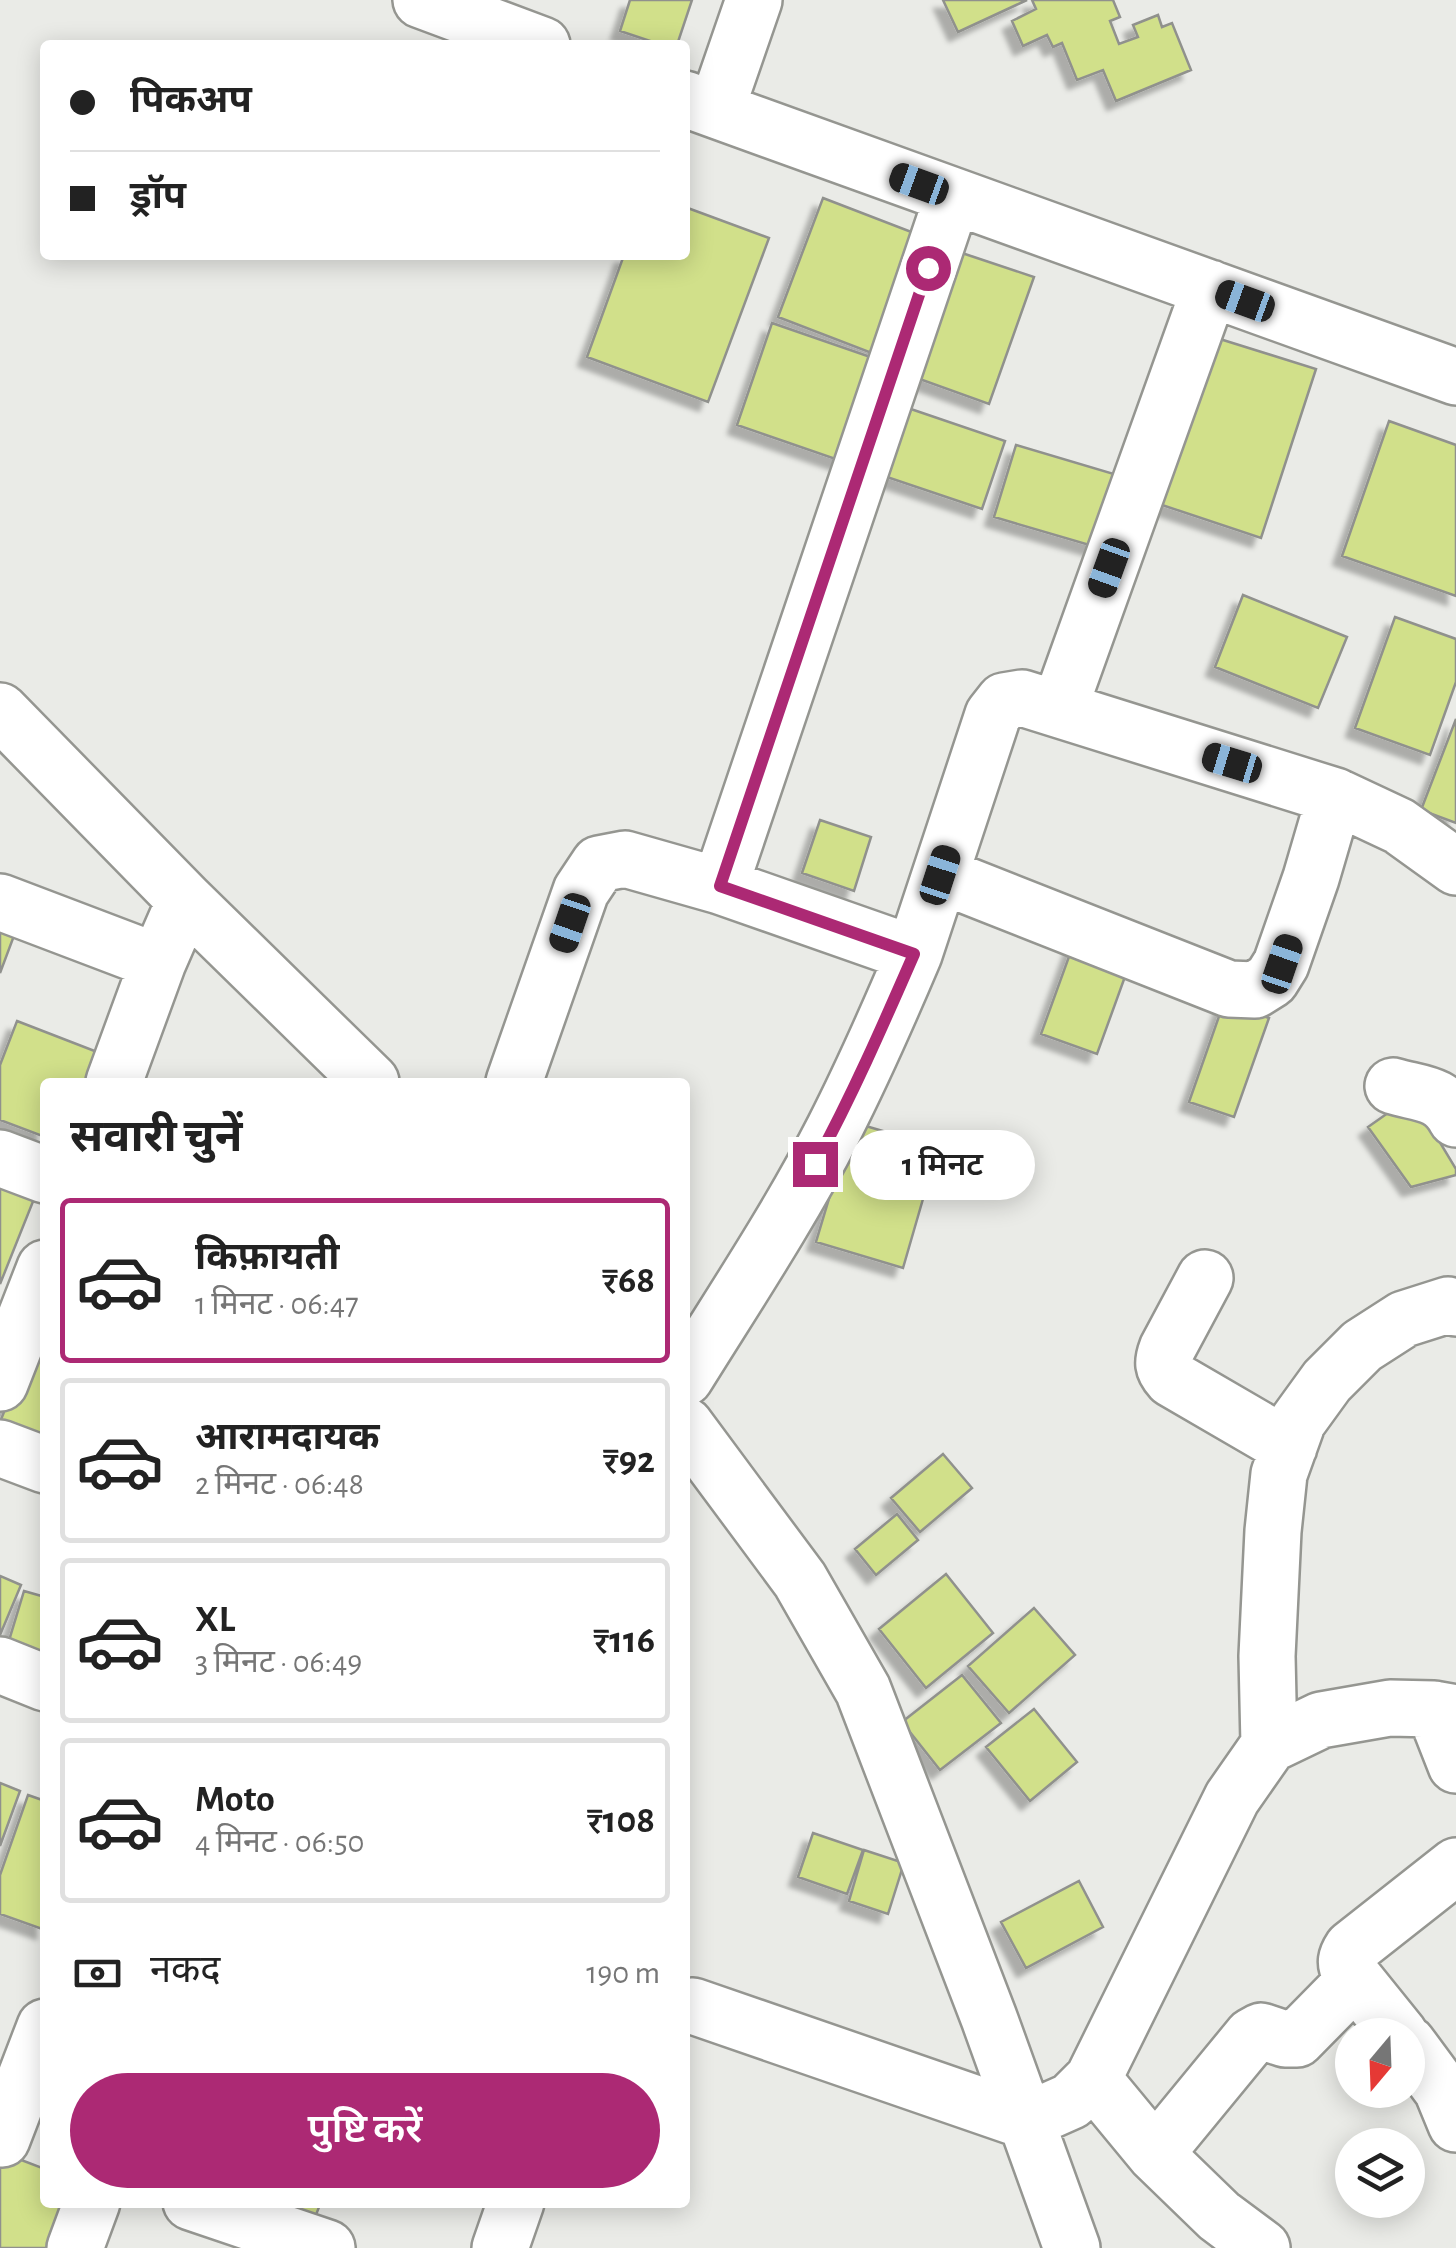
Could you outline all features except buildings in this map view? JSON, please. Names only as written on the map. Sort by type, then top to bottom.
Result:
[{"type":"street","points":[[422,0],[529,40]]},
{"type":"street","points":[[754,0],[701,104],[1456,377]]},
{"type":"street","points":[[720,886],[953,196]]},
{"type":"street","points":[[1059,708],[1210,288]]},
{"type":"street","points":[[690,1370],[776,1232],[834,1129],[882,1028],[914,954],[993,715],[1004,701],[1022,698],[1059,708],[1335,796],[1398,826],[1456,866]]},
{"type":"street","points":[[0,711],[367,1078]]},
{"type":"street","points":[[940,875],[1229,989],[1255,990],[1271,980],[1282,964],[1335,796]]},
{"type":"street","points":[[515,1078],[580,891],[599,864],[625,859],[720,886],[914,954]]},
{"type":"street","points":[[115,1078],[185,900]]},
{"type":"street","points":[[0,902],[158,962]]},
{"type":"street","points":[[1393,1086],[1440,1098],[1456,1119]]},
{"type":"street","points":[[0,1158],[40,1173]]},
{"type":"street","points":[[1205,1278],[1167,1349],[1164,1370],[1172,1379],[1289,1448]]},
{"type":"street","points":[[0,1383],[40,1281]]},
{"type":"street","points":[[1270,1744],[1268,1656],[1273,1531],[1279,1474],[1298,1421],[1327,1381],[1362,1346],[1404,1319],[1453,1300]]},
{"type":"street","points":[[690,1432],[800,1580],[863,1690],[1072,2248]]},
{"type":"street","points":[[0,1448],[40,1463]]},
{"type":"street","points":[[0,1665],[40,1680]]},
{"type":"street","points":[[693,2006],[1026,2121],[1071,2100],[1094,2080],[1232,1798],[1270,1744],[1321,1720],[1390,1708],[1445,1711],[1456,1765]]},
{"type":"street","points":[[1386,2018],[1346,1966],[1347,1956],[1456,1866]]},
{"type":"street","points":[[1155,2154],[1252,2036],[1261,2031],[1297,2039],[1355,1980]]},
{"type":"street","points":[[16,2143],[40,2048]]},
{"type":"street","points":[[1425,2067],[1442,2090],[1456,2124]]},
{"type":"street","points":[[1094,2080],[1155,2154],[1219,2216],[1262,2248]]},
{"type":"street","points":[[74,2248],[90,2208]]},
{"type":"street","points":[[209,2208],[327,2248]]},
{"type":"street","points":[[500,2248],[514,2208]]},
{"type":"route","points":[[815,1164],[914,954],[720,886],[928,268]]}]
